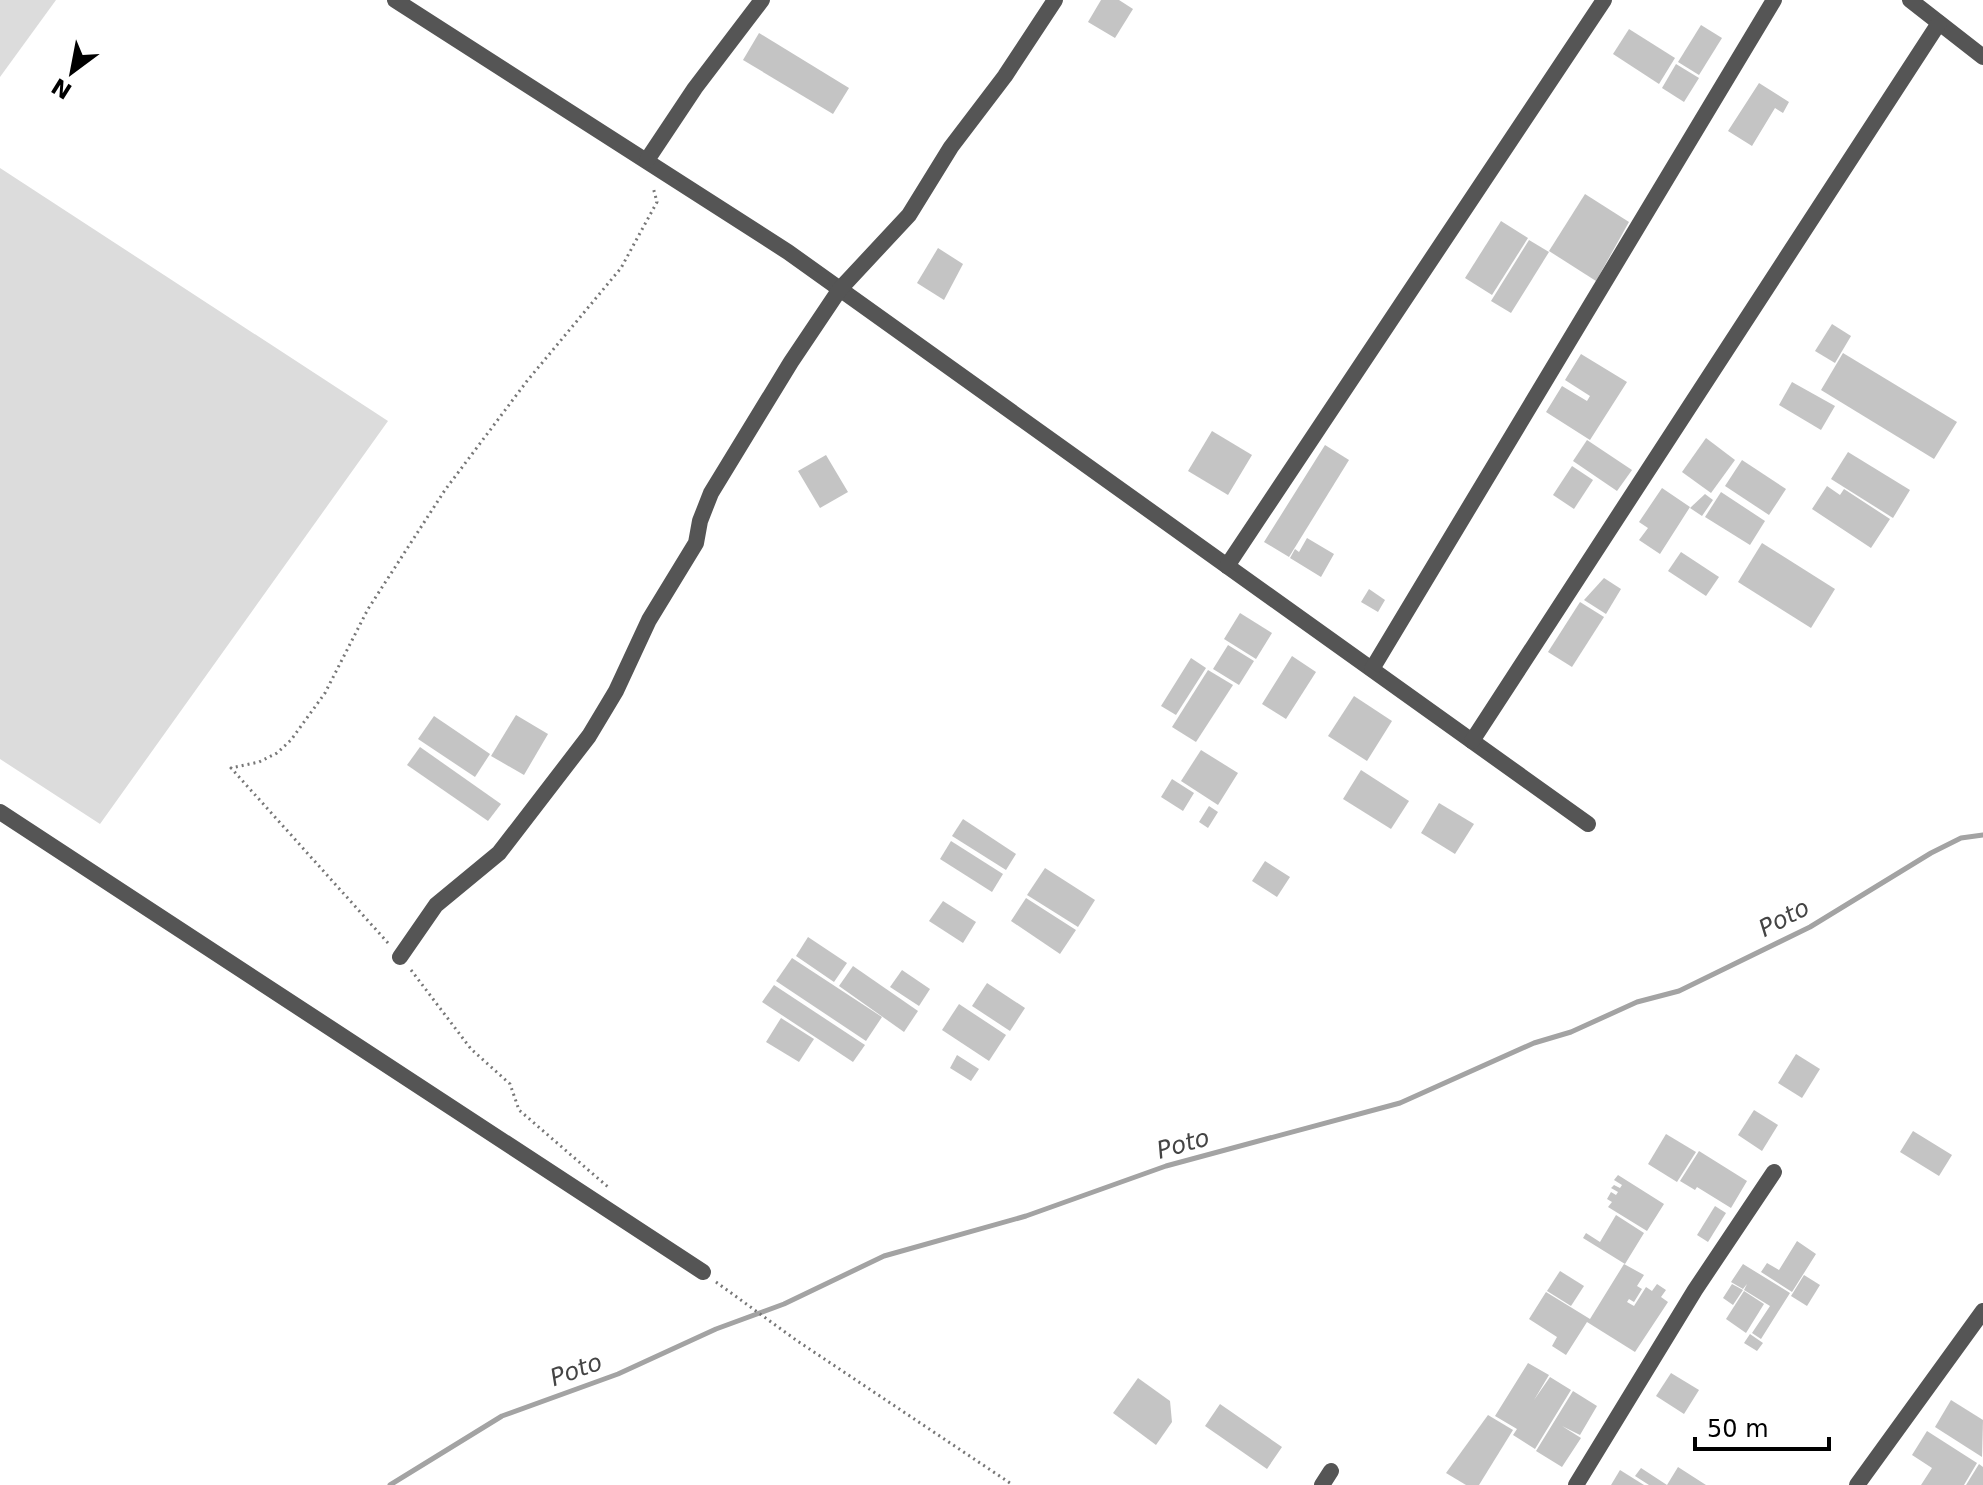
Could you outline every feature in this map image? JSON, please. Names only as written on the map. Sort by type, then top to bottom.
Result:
[{"type":"street","points":[[395,0],[647,160],[840,289],[1588,824]]},
{"type":"street","points":[[647,160],[695,88],[762,0]]},
{"type":"street","points":[[400,957],[436,905],[499,853],[589,736],[616,691],[649,620],[696,543],[700,521],[711,493],[840,289],[909,215],[951,147],[1005,76],[1055,0]]},
{"type":"street","points":[[1227,566],[1604,0]]},
{"type":"street","points":[[1372,669],[1774,0]]},
{"type":"street","points":[[1910,0],[1983,57]]},
{"type":"street","points":[[1472,741],[1939,23]]},
{"type":"street","points":[[0,812],[703,1272]]},
{"type":"street","points":[[1576,1485],[1695,1290],[1774,1172]]},
{"type":"street","points":[[1857,1485],[1983,1311]]},
{"type":"path","points":[[615,1194],[519,1110],[510,1084],[471,1049],[400,957],[231,768],[259,762],[277,753],[291,740],[325,693],[368,609],[445,490],[527,381],[621,268],[657,202],[647,160]]},
{"type":"path","points":[[703,1272],[796,1340],[1013,1485]]},
{"type":"shaded area","points":[[0,0],[56,0],[0,77]]},
{"type":"shaded area","points":[[0,168],[388,421],[100,824],[0,759]]},
{"type":"building","points":[[1101,0],[1119,0],[1133,9],[1115,38],[1088,22]]},
{"type":"building","points":[[1701,25],[1722,38],[1699,75],[1678,62]]},
{"type":"building","points":[[1629,29],[1675,58],[1659,84],[1613,54]]},
{"type":"building","points":[[759,33],[849,88],[833,114],[743,60]]},
{"type":"building","points":[[1676,64],[1699,78],[1684,102],[1662,88]]},
{"type":"building","points":[[1759,83],[1789,102],[1783,113],[1775,108],[1752,146],[1728,131]]},
{"type":"building","points":[[1585,194],[1629,222],[1596,281],[1549,251]]},
{"type":"building","points":[[1501,221],[1528,238],[1492,295],[1465,278]]},
{"type":"building","points":[[1529,240],[1549,252],[1511,313],[1491,301]]},
{"type":"building","points":[[938,248],[963,264],[944,300],[917,283]]},
{"type":"building","points":[[1832,324],[1851,336],[1835,363],[1815,351]]},
{"type":"building","points":[[1843,353],[1957,422],[1934,459],[1821,390]]},
{"type":"building","points":[[1581,354],[1627,382],[1590,440],[1546,412],[1562,386],[1587,401],[1590,396],[1565,380]]},
{"type":"building","points":[[1792,382],[1835,406],[1821,430],[1779,405]]},
{"type":"building","points":[[1212,431],[1252,455],[1228,495],[1188,471]]},
{"type":"building","points":[[1706,438],[1735,460],[1711,493],[1682,472]]},
{"type":"building","points":[[1587,440],[1632,470],[1617,491],[1573,461]]},
{"type":"building","points":[[1325,445],[1349,460],[1289,557],[1264,542]]},
{"type":"building","points":[[1848,452],[1910,490],[1893,518],[1831,479]]},
{"type":"building","points":[[826,455],[848,492],[820,508],[798,471]]},
{"type":"building","points":[[1742,460],[1786,489],[1769,515],[1725,486]]},
{"type":"building","points":[[1572,466],[1593,480],[1574,509],[1553,495]]},
{"type":"building","points":[[1827,486],[1840,495],[1844,489],[1890,519],[1871,548],[1812,509]]},
{"type":"building","points":[[1662,488],[1690,507],[1660,554],[1639,540],[1648,528],[1639,522]]},
{"type":"building","points":[[1721,492],[1765,521],[1750,545],[1705,517]]},
{"type":"building","points":[[1705,494],[1713,500],[1702,516],[1690,508]]},
{"type":"building","points":[[1307,538],[1334,554],[1321,577],[1290,558],[1295,549],[1299,552]]},
{"type":"building","points":[[1762,543],[1835,589],[1811,628],[1738,582]]},
{"type":"building","points":[[1681,552],[1719,577],[1706,596],[1668,571]]},
{"type":"building","points":[[1604,578],[1621,589],[1606,614],[1584,600]]},
{"type":"building","points":[[1369,589],[1385,600],[1378,612],[1361,602]]},
{"type":"building","points":[[1580,602],[1604,617],[1572,667],[1548,652]]},
{"type":"building","points":[[1240,613],[1272,633],[1256,659],[1224,639]]},
{"type":"building","points":[[1228,645],[1254,661],[1239,685],[1213,669]]},
{"type":"building","points":[[1292,656],[1316,672],[1286,719],[1262,704]]},
{"type":"building","points":[[1191,658],[1206,668],[1176,715],[1161,706]]},
{"type":"building","points":[[1208,670],[1233,685],[1196,742],[1172,727]]},
{"type":"building","points":[[1354,696],[1392,721],[1367,761],[1328,736]]},
{"type":"building","points":[[516,715],[548,734],[524,775],[491,756]]},
{"type":"building","points":[[434,716],[490,754],[475,777],[418,739]]},
{"type":"building","points":[[420,747],[501,804],[488,821],[407,765]]},
{"type":"building","points":[[1201,750],[1238,773],[1218,805],[1181,781]]},
{"type":"building","points":[[1361,770],[1409,801],[1391,829],[1343,799]]},
{"type":"building","points":[[1172,779],[1194,793],[1183,811],[1161,797]]},
{"type":"building","points":[[1439,803],[1474,824],[1455,854],[1421,833]]},
{"type":"building","points":[[1209,806],[1218,812],[1208,828],[1199,822]]},
{"type":"building","points":[[963,819],[1016,854],[1006,870],[952,836]]},
{"type":"building","points":[[951,841],[1003,874],[992,892],[940,859]]},
{"type":"building","points":[[1265,861],[1290,877],[1277,897],[1252,881]]},
{"type":"building","points":[[1045,868],[1095,900],[1078,927],[1027,895]]},
{"type":"building","points":[[1026,898],[1076,930],[1060,954],[1011,921]]},
{"type":"building","points":[[943,901],[976,922],[963,943],[929,921]]},
{"type":"building","points":[[808,937],[847,963],[834,982],[796,956]]},
{"type":"building","points":[[792,958],[882,1017],[866,1041],[776,981]]},
{"type":"building","points":[[853,966],[918,1011],[904,1032],[839,986]]},
{"type":"building","points":[[902,970],[930,989],[919,1006],[890,987]]},
{"type":"building","points":[[987,983],[1025,1008],[1010,1031],[972,1006]]},
{"type":"building","points":[[774,985],[865,1045],[853,1062],[762,1002]]},
{"type":"building","points":[[959,1004],[1006,1035],[989,1061],[942,1030]]},
{"type":"building","points":[[781,1018],[814,1039],[799,1062],[766,1042]]},
{"type":"building","points":[[1796,1054],[1820,1069],[1802,1098],[1778,1083]]},
{"type":"building","points":[[957,1055],[979,1069],[971,1081],[950,1068]]},
{"type":"building","points":[[1754,1110],[1778,1125],[1762,1151],[1738,1135]]},
{"type":"building","points":[[1913,1131],[1952,1155],[1939,1176],[1900,1152]]},
{"type":"building","points":[[1666,1134],[1696,1152],[1677,1182],[1648,1164]]},
{"type":"building","points":[[1699,1151],[1747,1181],[1731,1208],[1697,1187],[1695,1190],[1680,1181]]},
{"type":"building","points":[[1618,1175],[1664,1204],[1647,1231],[1608,1207],[1612,1202],[1607,1199],[1611,1192],[1616,1195],[1618,1192],[1611,1188],[1622,1185],[1614,1180]]},
{"type":"building","points":[[1715,1206],[1726,1213],[1708,1242],[1697,1235]]},
{"type":"building","points":[[1616,1215],[1644,1233],[1625,1264],[1583,1238],[1586,1233],[1600,1242]]},
{"type":"building","points":[[1797,1241],[1816,1254],[1792,1292],[1761,1272],[1767,1263],[1779,1270]]},
{"type":"building","points":[[1624,1264],[1644,1275],[1637,1286],[1642,1289],[1634,1302],[1629,1299],[1627,1302],[1634,1306],[1646,1287],[1652,1291],[1657,1284],[1666,1290],[1661,1297],[1668,1302],[1635,1352],[1587,1322],[1566,1355],[1552,1346],[1557,1337],[1529,1319],[1546,1292],[1590,1319]]},
{"type":"building","points":[[1743,1264],[1790,1293],[1761,1339],[1752,1333],[1770,1306],[1744,1290],[1747,1284],[1743,1289],[1731,1282]]},
{"type":"building","points":[[1560,1271],[1584,1286],[1571,1306],[1547,1291]]},
{"type":"building","points":[[1804,1275],[1820,1285],[1807,1306],[1791,1296]]},
{"type":"building","points":[[1732,1284],[1743,1290],[1733,1305],[1723,1298]]},
{"type":"building","points":[[1744,1291],[1764,1304],[1746,1333],[1726,1319]]},
{"type":"building","points":[[1750,1334],[1763,1343],[1757,1351],[1744,1343]]},
{"type":"building","points":[[1528,1363],[1549,1375],[1534,1400],[1550,1377],[1571,1390],[1535,1449],[1513,1435],[1517,1429],[1495,1416]]},
{"type":"building","points":[[1671,1373],[1699,1390],[1684,1414],[1656,1396]]},
{"type":"building","points":[[1138,1378],[1170,1401],[1172,1422],[1156,1445],[1113,1413]]},
{"type":"building","points":[[1573,1391],[1597,1406],[1580,1435],[1562,1426],[1581,1438],[1562,1467],[1536,1451]]},
{"type":"building","points":[[1951,1400],[1983,1420],[1982,1457],[1935,1427]]},
{"type":"building","points":[[1220,1404],[1282,1447],[1267,1469],[1205,1426]]},
{"type":"building","points":[[1488,1415],[1513,1430],[1479,1485],[1466,1485],[1446,1473]]},
{"type":"building","points":[[1927,1431],[1977,1463],[1964,1485],[1921,1485],[1932,1468],[1912,1455]]},
{"type":"building","points":[[1979,1464],[1983,1467],[1983,1485],[1966,1485]]},
{"type":"building","points":[[1678,1467],[1706,1485],[1667,1485]]},
{"type":"building","points":[[1641,1468],[1667,1485],[1649,1485],[1635,1476]]},
{"type":"building","points":[[1620,1470],[1644,1485],[1611,1485]]},
{"type":"waterway","name":"Poto","points":[[390,1485],[502,1416],[618,1374],[716,1329],[784,1304],[884,1256],[1026,1216],[1166,1166],[1400,1103],[1534,1043],[1571,1032],[1637,1002],[1679,991],[1810,927],[1931,853],[1961,838],[1983,835]]}]
